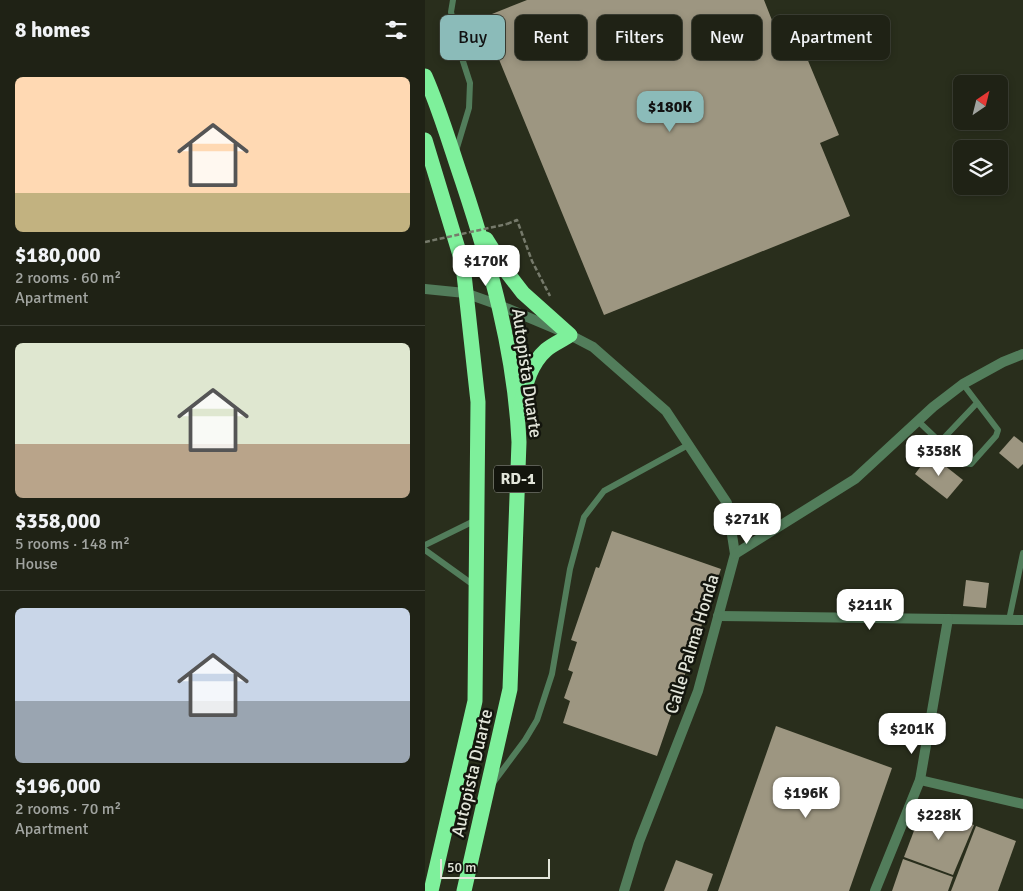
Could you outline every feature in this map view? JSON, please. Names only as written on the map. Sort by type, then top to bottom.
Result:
[{"type":"highway","name":"Autopista Duarte","points":[[425,76],[435,98],[477,224],[499,305],[518,415],[519,442],[510,689],[464,891]]},
{"type":"highway","name":"Autopista Duarte","points":[[425,140],[463,265],[478,402],[475,701],[431,891]]},
{"type":"highway","points":[[477,224],[506,271],[523,293],[570,335],[546,351],[535,364],[527,379],[518,415]]},
{"type":"street","name":"Calle Palma Honda","points":[[425,289],[465,292],[570,335],[593,347],[665,412],[727,503],[735,554],[697,691],[639,842],[624,891]]},
{"type":"street","points":[[735,554],[855,479],[918,421],[963,384],[1003,362],[1023,354]]},
{"type":"street","points":[[718,616],[1023,620]]},
{"type":"street","points":[[875,891],[920,780],[949,619]]},
{"type":"street","points":[[920,780],[1023,804]]},
{"type":"lane","points":[[453,0],[451,12],[460,52],[470,83],[469,108],[454,157]]},
{"type":"lane","points":[[918,421],[962,463],[971,464],[996,436],[998,430],[963,384]]},
{"type":"lane","points":[[940,442],[977,403]]},
{"type":"lane","points":[[487,792],[525,740],[537,720],[552,674],[570,570],[584,518],[604,491],[688,446]]},
{"type":"lane","points":[[425,545],[477,519]]},
{"type":"lane","points":[[425,550],[477,588]]},
{"type":"lane","points":[[1009,620],[1023,553]]},
{"type":"path","points":[[425,242],[507,224],[517,220],[532,261],[549,295],[555,301]]},
{"type":"building","points":[[527,0],[764,0],[772,20],[772,60],[808,60],[839,135],[820,143],[850,216],[604,315],[499,60],[505,60],[505,15],[490,15]]},
{"type":"building","points":[[1014,436],[1023,443],[1023,464],[1018,469],[999,453]]},
{"type":"building","points":[[930,454],[963,480],[947,499],[915,474]]},
{"type":"building","points":[[612,531],[721,569],[657,756],[563,723],[570,701],[564,698],[573,672],[568,670],[577,642],[571,640],[596,567],[599,568]]},
{"type":"building","points":[[966,580],[989,583],[986,608],[963,606]]},
{"type":"building","points":[[776,726],[892,768],[849,891],[718,891]]},
{"type":"building","points":[[923,807],[974,825],[953,875],[904,857]]},
{"type":"building","points":[[976,826],[1016,841],[998,891],[951,891]]},
{"type":"building","points":[[903,859],[953,877],[948,891],[892,891]]},
{"type":"building","points":[[676,860],[713,874],[707,891],[664,891]]}]
